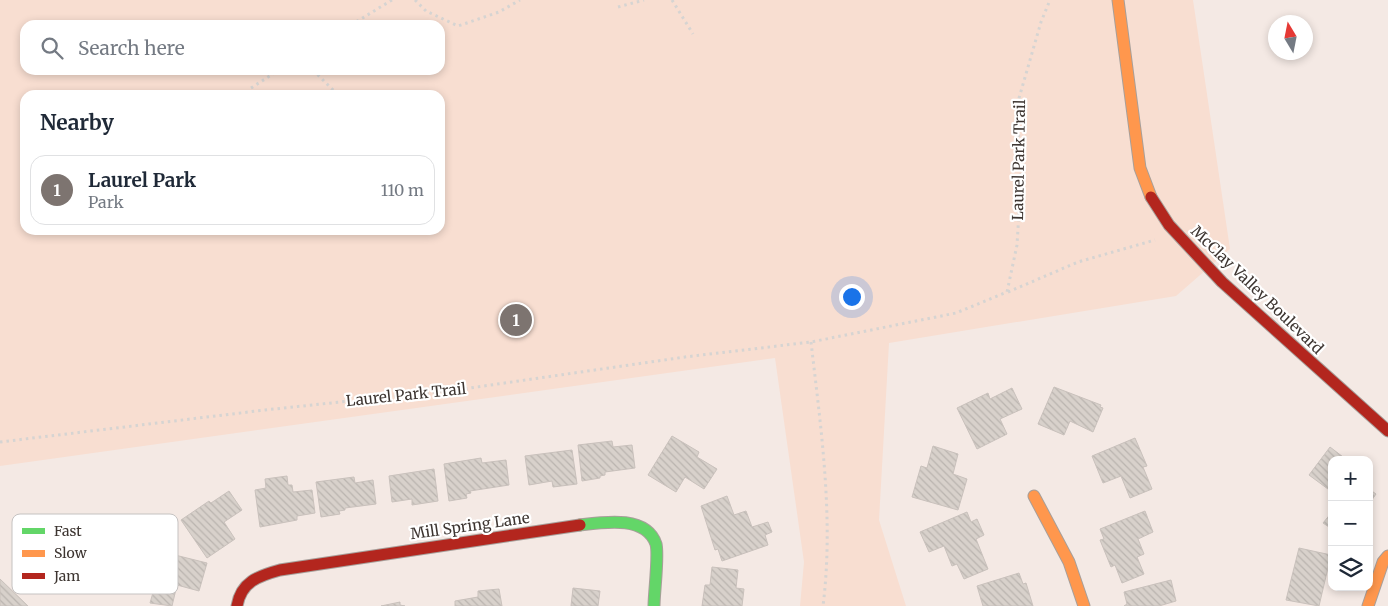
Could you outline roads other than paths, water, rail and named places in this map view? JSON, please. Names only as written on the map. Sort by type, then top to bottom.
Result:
[{"type":"street","name":"McClay Valley Boulevard","points":[[1118,0],[1140,168],[1151,197],[1169,226],[1222,282],[1388,431]]},
{"type":"street","points":[[1034,496],[1070,562],[1084,606]]},
{"type":"street","name":"Mill Spring Lane","points":[[237,606],[237,598],[248,582],[263,574],[299,566],[587,524],[624,521],[647,531],[656,545],[654,606]]},
{"type":"street","points":[[1368,606],[1383,562],[1388,556]]},
{"type":"place","name":"Laurel Park","points":[[516,320]]}]
